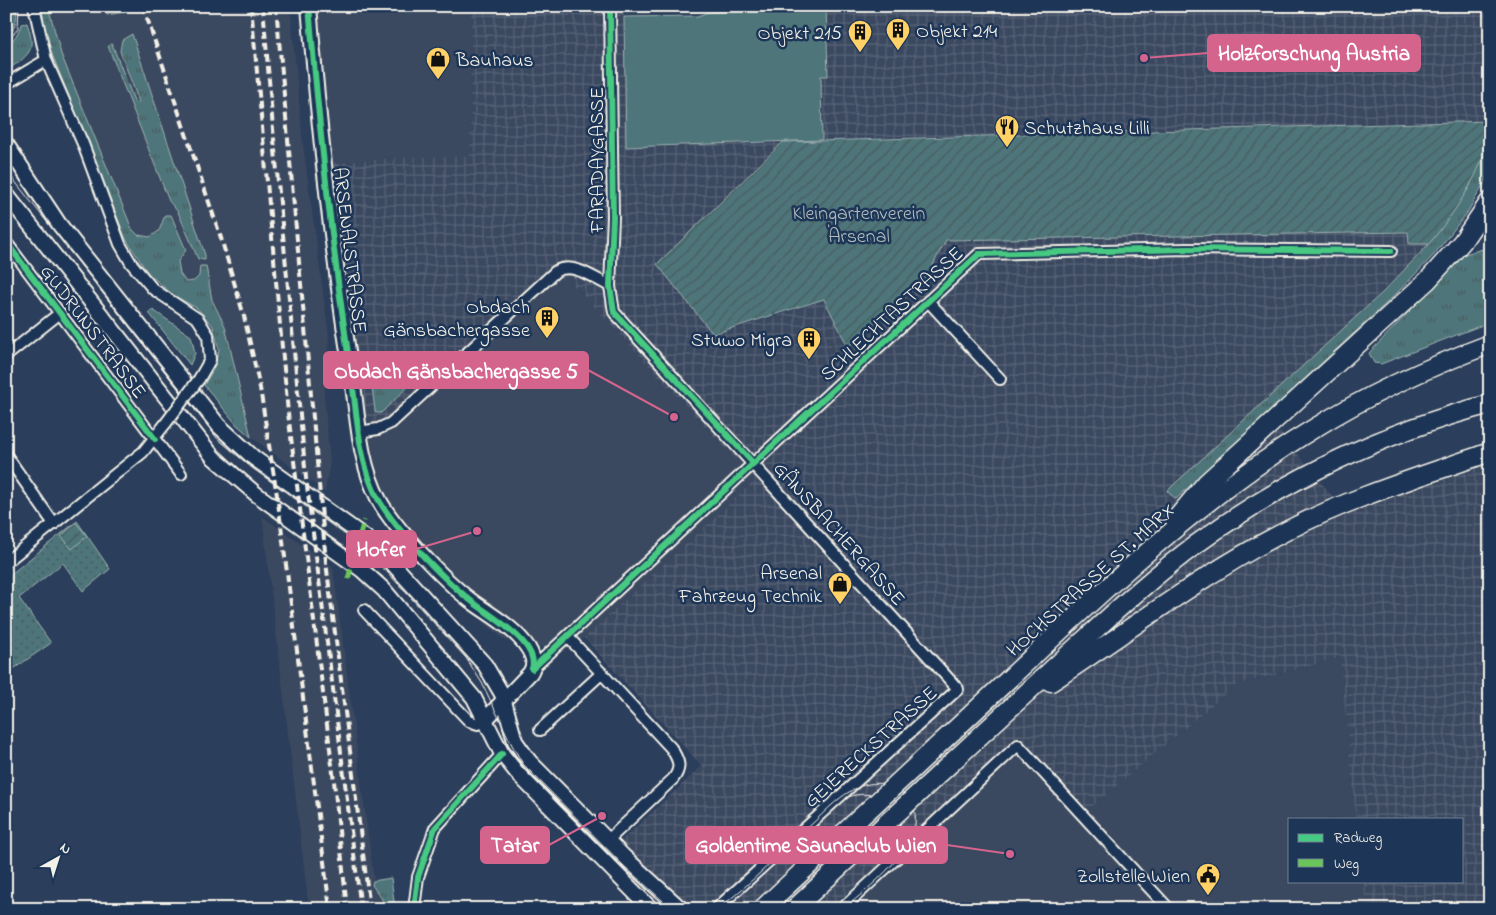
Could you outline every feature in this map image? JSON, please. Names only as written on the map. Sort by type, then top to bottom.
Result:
[{"type":"highway","points":[[1146,554],[1206,482],[1428,280],[1462,242],[1490,201]]},
{"type":"highway","name":"HOCHSTRASSE ST. MARX","points":[[762,909],[1146,554],[1243,476],[1312,429],[1403,380],[1490,344]]},
{"type":"highway","name":"HOCHSTRASSE ST. MARX","points":[[794,909],[1005,712],[1169,565],[1236,517],[1296,482],[1353,454],[1416,428],[1490,404]]},
{"type":"highway","points":[[1005,712],[1242,554],[1290,529],[1342,506],[1490,452]]},
{"type":"main road","name":"ARSENALSTRASSE","points":[[309,6],[324,171],[359,432],[368,475],[386,512],[452,584],[523,642],[533,656],[532,669]]},
{"type":"main road","name":"GUDRUNSTRASSE","points":[[6,144],[59,224],[219,426],[254,458],[380,551],[477,655],[496,682],[503,698],[512,734],[518,747],[532,765],[607,841],[681,909]]},
{"type":"main road","name":"GUDRUNSTRASSE","points":[[6,194],[214,458],[256,494],[376,582],[414,624],[474,698],[502,754],[529,787],[652,909]]},
{"type":"main road","points":[[486,719],[503,698],[532,669]]},
{"type":"street","points":[[6,562],[143,452],[155,440],[200,379],[210,360],[210,343],[205,328],[190,313],[165,299],[153,289],[131,263],[120,244],[83,144],[46,60],[34,6]]},
{"type":"street","name":"FARADAYGASSE","points":[[610,6],[614,217],[610,286],[614,312]]},
{"type":"street","points":[[6,84],[46,60]]},
{"type":"street","name":"GUDRUNSTRASSE","points":[[6,242],[180,474]]},
{"type":"street","name":"SCHLECHTASTRASSE","points":[[532,669],[979,254],[1187,249],[1391,251]]},
{"type":"street","points":[[359,432],[388,425],[458,360],[565,266],[574,268],[610,286]]},
{"type":"street","points":[[928,301],[1000,380]]},
{"type":"street","name":"GÄNSBACHERGASSE","points":[[614,312],[958,689]]},
{"type":"street","points":[[6,356],[60,314]]},
{"type":"street","points":[[6,455],[54,524]]},
{"type":"street","points":[[364,610],[469,721],[478,724],[486,719]]},
{"type":"street","points":[[568,637],[671,748],[680,766],[673,779],[607,841]]},
{"type":"street","points":[[540,730],[602,673]]},
{"type":"street","name":"GEIERECKSTRASSE","points":[[716,909],[958,689]]},
{"type":"street","points":[[842,909],[1018,744],[1169,909]]},
{"type":"street","points":[[414,909],[418,876],[435,828],[502,754]]},
{"type":"shaded area","points":[[32,6],[290,6],[303,144],[329,336],[324,396],[330,462],[325,492],[251,437],[225,326],[212,300],[190,297],[128,233],[53,72]]},
{"type":"shaded area","points":[[316,6],[471,6],[470,157],[410,157],[314,164],[322,70]]},
{"type":"shaded area","points":[[471,6],[701,6],[701,12],[624,14],[626,147],[783,142],[657,264],[713,334],[783,314],[824,299],[848,347],[926,278],[946,240],[1409,232],[1409,244],[1429,244],[1263,411],[1346,513],[1490,464],[1490,909],[1367,909],[1363,882],[1464,882],[1464,818],[1356,818],[1340,658],[1236,685],[1088,810],[1018,745],[841,909],[662,909],[613,861],[621,841],[702,766],[584,638],[755,480],[557,267],[385,432],[350,435],[314,164],[410,157],[470,157]]},
{"type":"shaded area","points":[[826,6],[1490,6],[1490,121],[822,140],[821,76],[828,75]]},
{"type":"shaded area","points":[[557,267],[755,480],[584,638],[560,653],[523,642],[506,641],[459,602],[378,517],[350,435],[385,432]]},
{"type":"shaded area","points":[[262,516],[333,567],[374,880],[391,878],[395,909],[309,909]]},
{"type":"shaded area","points":[[1341,658],[1356,818],[1288,818],[1288,882],[1363,882],[1367,909],[841,909],[1018,745],[1088,810],[1236,685]]},
{"type":"green space","points":[[9,6],[16,6],[17,15],[14,28],[6,40],[6,12]]},
{"type":"green space","points":[[39,6],[48,6],[61,54],[132,229],[138,235],[150,237],[159,231],[165,215],[171,215],[186,250],[178,261],[180,274],[186,282],[194,281],[199,276],[200,266],[206,266],[212,300],[225,326],[251,437],[237,425],[204,385],[213,370],[219,350],[213,326],[197,308],[173,295],[148,273],[126,239],[52,54]]},
{"type":"green space","points":[[104,6],[123,6],[124,12],[107,15]]},
{"type":"green space","points":[[730,6],[826,6],[828,76],[821,76],[822,140],[626,147],[624,17],[698,16],[708,12],[730,11]]},
{"type":"green space","points":[[27,23],[31,40],[29,52],[6,71],[6,47],[16,36],[22,24]]},
{"type":"green space","points":[[132,34],[205,255],[205,260],[198,259],[178,212],[169,201],[108,46],[112,44],[135,103],[139,102],[120,51],[122,40]]},
{"type":"green space","name":"Kleingartenverein Arsenal","points":[[1490,121],[1484,154],[1478,170],[1460,202],[1429,244],[1409,244],[1408,232],[946,240],[926,278],[848,347],[824,299],[713,334],[657,264],[783,142]]},
{"type":"green space","points":[[1490,134],[1490,173],[1467,213],[1433,256],[1396,294],[1176,499],[1167,491],[1383,292],[1429,244],[1469,188]]},
{"type":"green space","points":[[1486,248],[1490,249],[1490,322],[1381,364],[1374,363],[1369,353],[1465,254]]},
{"type":"green space","points":[[153,310],[191,336],[195,353],[190,365],[149,313]]},
{"type":"green space","points":[[368,354],[422,373],[381,413],[375,411]]},
{"type":"green space","points":[[77,521],[110,569],[83,591],[63,563],[19,598],[51,643],[12,670],[6,662],[6,578]]},
{"type":"green space","points":[[76,523],[87,536],[72,549],[61,536]]},
{"type":"green space","points":[[391,878],[395,909],[384,909],[382,899],[372,885],[373,881]]},
{"type":"tram line","points":[[6,44],[18,28],[19,6]]},
{"type":"tram line","points":[[6,170],[217,438],[252,468],[354,541],[389,574],[466,658],[482,683],[523,764],[624,866],[672,909]]},
{"type":"tram line","points":[[212,443],[256,484],[383,577]]},
{"type":"tram line","points":[[718,909],[743,889],[840,798],[859,787],[870,784],[886,784],[901,792],[913,807],[915,823],[910,839],[900,856],[886,872],[844,909]]},
{"type":"tram line","points":[[846,798],[860,794],[872,795],[883,799],[891,807],[901,828],[901,841],[897,854]]},
{"type":"railway","points":[[143,6],[221,238],[244,316],[260,388],[278,502],[330,909]]},
{"type":"railway","points":[[251,6],[288,413],[334,781],[347,909]]},
{"type":"railway","points":[[263,6],[306,478],[361,909]]},
{"type":"railway","points":[[276,6],[326,562],[370,909]]},
{"type":"marked path","points":[[348,579],[364,520]]},
{"type":"cycle path","points":[[309,6],[337,277],[358,431],[369,478],[382,506],[392,520],[432,565],[458,590],[523,642],[531,655],[532,669]]},
{"type":"cycle path","points":[[610,6],[613,217],[610,286],[614,312],[753,463]]},
{"type":"cycle path","points":[[6,242],[155,439]]},
{"type":"cycle path","points":[[532,669],[979,254],[1187,249],[1391,251]]},
{"type":"cycle path","points":[[414,909],[418,877],[435,828],[502,754]]},
{"type":"place","name":"Objekt 214","points":[[898,51]]},
{"type":"place","name":"Objekt 215","points":[[860,53]]},
{"type":"place","name":"Holzforschung Austria","points":[[1144,58]]},
{"type":"place","name":"Bauhaus","points":[[438,80]]},
{"type":"place","name":"Schutzhaus Lilli","points":[[1007,148]]},
{"type":"place","name":"Obdach Gänsbachergasse","points":[[547,339]]},
{"type":"place","name":"Stuwo Migra","points":[[809,360]]},
{"type":"place","name":"Obdach Gänsbachergasse 5","points":[[674,417]]},
{"type":"place","name":"Hofer","points":[[477,531]]},
{"type":"place","name":"Arsenal Fahrzeug Technik","points":[[840,605]]},
{"type":"place","name":"Tatar","points":[[602,816]]},
{"type":"place","name":"Goldentime Saunaclub Wien","points":[[1010,854]]},
{"type":"place","name":"Zollstelle Wien","points":[[1208,896]]}]
